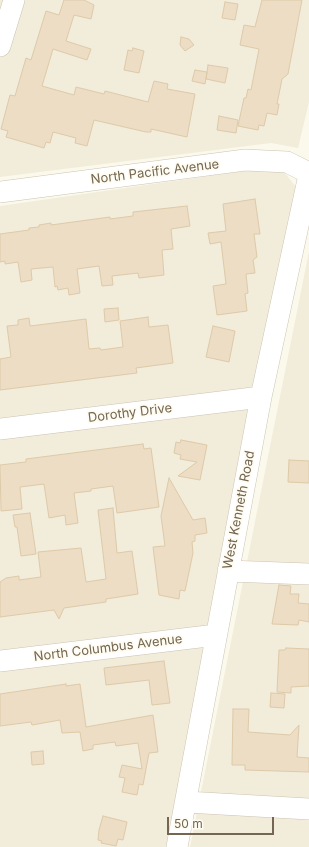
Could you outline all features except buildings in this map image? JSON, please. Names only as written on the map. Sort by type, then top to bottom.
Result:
[{"type":"street","points":[[0,46],[14,0]]},
{"type":"street","name":"North Pacific Avenue","points":[[0,192],[245,160],[286,162],[309,174]]},
{"type":"street","name":"West Kenneth Road","points":[[177,847],[261,397],[309,174]]},
{"type":"street","name":"Dorothy Drive","points":[[0,429],[261,397]]},
{"type":"street","points":[[228,571],[309,574]]},
{"type":"street","name":"North Columbus Avenue","points":[[0,661],[216,635]]},
{"type":"street","points":[[186,802],[309,809]]},
{"type":"shaded area","points":[[0,0],[309,0],[309,102],[298,148],[271,143],[0,177]]},
{"type":"shaded area","points":[[257,169],[284,172],[296,187],[166,847],[0,847],[0,206]]},
{"type":"shaded area","points":[[309,251],[309,847],[190,847],[251,542]]}]
